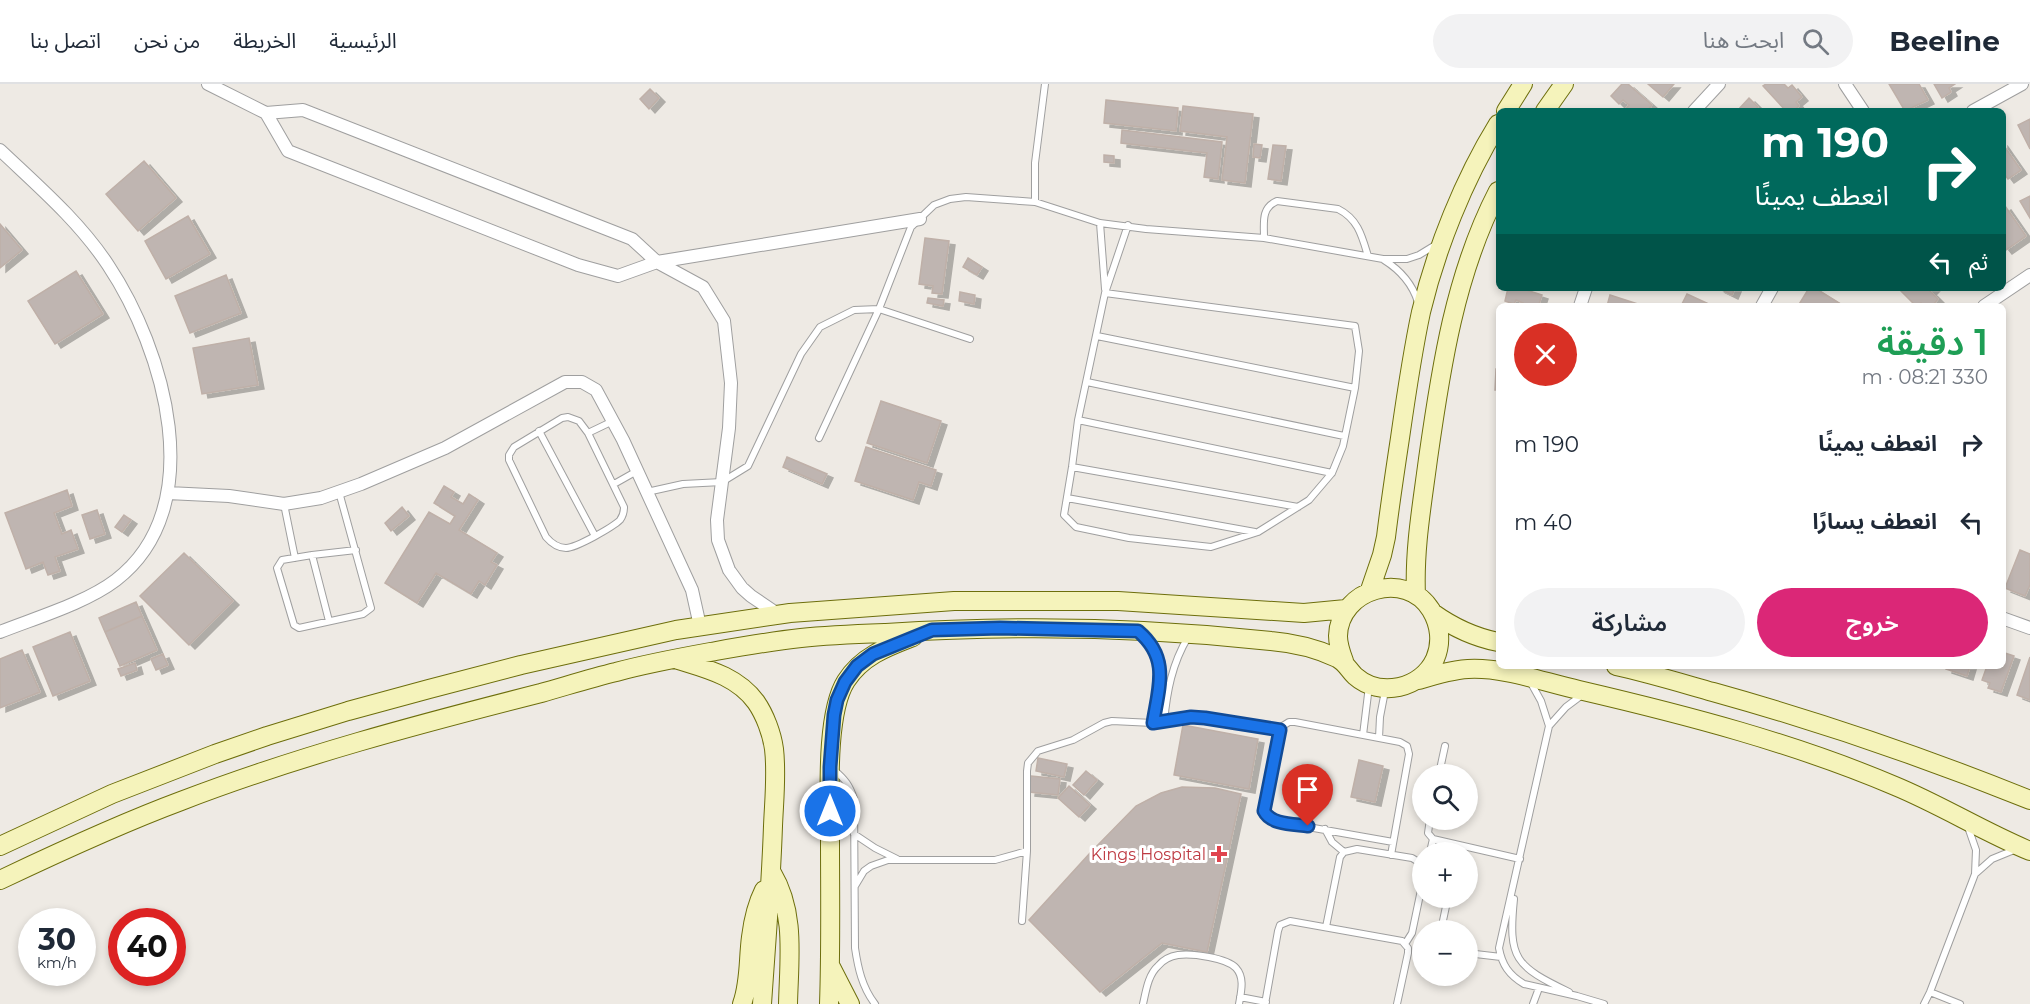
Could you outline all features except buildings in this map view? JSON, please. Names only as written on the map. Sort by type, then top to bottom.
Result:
[{"type":"street","points":[[208,84],[266,113],[303,110],[632,239],[657,262],[703,287],[724,321],[731,383],[729,428],[717,520],[718,540],[729,570],[742,588],[751,597],[780,616]]},
{"type":"street","points":[[1508,108],[1523,84]]},
{"type":"street","points":[[1547,108],[1564,84]]},
{"type":"street","points":[[1697,108],[1719,84]]},
{"type":"street","points":[[1845,84],[1861,108]]},
{"type":"street","points":[[1978,108],[2022,84]]},
{"type":"street","points":[[266,113],[288,151],[578,265],[618,276],[657,262],[920,219]]},
{"type":"street","points":[[1370,590],[1386,537],[1408,378],[1422,312],[1445,237],[1468,181],[1496,128]]},
{"type":"street","points":[[0,150],[55,202],[95,248],[108,264],[141,322],[158,371],[164,397],[170,449],[168,494],[151,543],[134,563],[115,580],[71,604],[0,632]]},
{"type":"street","points":[[0,169],[12,161]]},
{"type":"street","points":[[1416,595],[1416,547],[1438,385],[1451,322],[1469,261],[1496,196]]},
{"type":"street","points":[[1988,303],[2030,275]]},
{"type":"street","points":[[168,494],[229,496],[284,504],[309,501],[339,492],[445,448],[565,382],[582,382],[596,390],[613,421],[692,590],[700,626]]},
{"type":"street","points":[[1417,680],[1428,670],[1436,657],[1439,642],[1438,627],[1426,603],[1416,595],[1402,589],[1386,587],[1370,590],[1357,598],[1346,609],[1341,621],[1338,635],[1339,648],[1344,661],[1354,675],[1378,687],[1406,686],[1417,680],[1442,673],[1468,669],[1494,671],[1638,704],[1801,750],[1898,787],[2026,849]]},
{"type":"street","points":[[0,846],[62,816],[163,774],[297,727],[368,705],[521,665],[700,626],[790,613],[872,606],[1036,600],[1201,604],[1304,613],[1346,609]]},
{"type":"street","points":[[1433,613],[1463,632],[1496,642]]},
{"type":"street","points":[[2006,619],[2030,628]]},
{"type":"street","points":[[0,880],[177,802],[304,758],[441,718],[570,686],[617,671],[673,659],[800,638],[1012,628],[1138,631],[1298,644],[1344,661]]},
{"type":"street","points":[[829,1004],[830,767],[837,700],[845,682],[857,666],[873,654],[932,630]]},
{"type":"street","points":[[673,659],[717,672],[738,684],[756,702],[766,720],[774,748],[771,872],[762,1004]]},
{"type":"street","points":[[1627,669],[1747,701],[1855,734],[1964,773],[2030,800]]},
{"type":"street","points":[[742,1004],[748,980],[754,920],[771,872]]},
{"type":"street","points":[[771,872],[785,898],[788,914],[788,1004]]},
{"type":"street","points":[[830,965],[849,1004]]},
{"type":"lane","points":[[1035,202],[1035,163],[1046,84]]},
{"type":"lane","points":[[819,438],[879,309],[911,227],[934,205],[950,199],[966,197],[1035,202],[1100,223],[1264,238],[1368,256],[1383,260],[1393,266],[1409,283],[1422,312]]},
{"type":"lane","points":[[1264,238],[1264,214],[1271,204],[1277,201],[1338,209],[1346,213],[1357,225],[1368,256]]},
{"type":"lane","points":[[1100,223],[1105,293]]},
{"type":"lane","points":[[1105,293],[1355,327],[1359,351],[1355,388],[1343,446],[1332,473],[1309,500],[1258,532],[1211,547],[1129,538],[1076,527],[1064,515],[1078,420],[1105,293],[1128,225]]},
{"type":"lane","points":[[1383,260],[1419,255],[1445,237]]},
{"type":"lane","points":[[646,492],[683,484],[722,482],[748,466],[801,354],[820,327],[854,310],[879,309],[970,339]]},
{"type":"lane","points":[[1097,336],[1355,388]]},
{"type":"lane","points":[[1087,382],[1344,436]]},
{"type":"lane","points":[[568,417],[579,421],[588,433],[623,502],[622,517],[595,536],[569,548],[556,546],[546,537],[509,460],[509,455],[514,447],[562,418],[568,417]]},
{"type":"lane","points":[[1078,420],[1332,473]]},
{"type":"lane","points":[[588,433],[613,421]]},
{"type":"lane","points":[[539,431],[595,536]]},
{"type":"lane","points":[[1072,467],[1299,507]]},
{"type":"lane","points":[[614,484],[637,471]]},
{"type":"lane","points":[[339,492],[356,550],[371,608],[363,614],[299,628],[294,625],[277,568],[282,560],[356,550]]},
{"type":"lane","points":[[1067,498],[1258,532]]},
{"type":"lane","points":[[284,504],[295,558]]},
{"type":"lane","points":[[312,555],[329,621]]},
{"type":"lane","points":[[1138,631],[1152,646],[1160,663],[1161,678],[1153,723]]},
{"type":"lane","points":[[1164,722],[1169,680],[1177,658],[1190,634]]},
{"type":"lane","points":[[1528,678],[1541,701],[1549,726]]},
{"type":"lane","points":[[1363,735],[1378,687]]},
{"type":"lane","points":[[1378,687],[1379,738]]},
{"type":"lane","points":[[1587,692],[1566,707],[1549,726],[1500,939],[1504,966],[1516,979],[1524,984],[1604,1004]]},
{"type":"lane","points":[[1022,921],[1027,851],[1027,771],[1032,756],[1046,747],[1073,740],[1104,723],[1120,721],[1153,723],[1191,717],[1280,730]]},
{"type":"lane","points":[[1391,855],[1394,842],[1409,750],[1400,742],[1295,722],[1285,724],[1280,730],[1265,806],[1266,816],[1274,821],[1394,842]]},
{"type":"lane","points":[[1441,764],[1445,746]]},
{"type":"lane","points":[[830,767],[845,778],[854,799],[855,948],[862,980],[875,1004]]},
{"type":"lane","points":[[1926,1004],[1975,874],[1976,850],[1969,829],[1963,820]]},
{"type":"lane","points":[[1324,829],[1332,842],[1344,852]]},
{"type":"lane","points":[[1428,830],[1433,839],[1449,842]]},
{"type":"lane","points":[[854,834],[874,848],[897,859]]},
{"type":"lane","points":[[1326,927],[1340,857],[1344,852],[1352,848],[1412,858]]},
{"type":"lane","points":[[1478,849],[1520,859]]},
{"type":"lane","points":[[1975,874],[2001,854],[2026,849]]},
{"type":"lane","points":[[855,886],[864,871],[871,866],[897,859],[995,860],[1027,851]]},
{"type":"lane","points":[[1515,879],[1512,939],[1519,959],[1534,974],[1577,996]]},
{"type":"lane","points":[[1405,944],[1412,933],[1417,908]]},
{"type":"lane","points":[[1143,1004],[1154,971],[1165,960],[1179,955],[1213,958],[1229,963],[1240,975],[1242,984],[1240,1001],[1265,1003],[1280,925],[1290,921],[1398,940],[1405,944],[1408,953],[1397,1004]]},
{"type":"lane","points":[[1478,954],[1501,957]]},
{"type":"lane","points":[[1533,1004],[1539,988]]},
{"type":"lane","points":[[1930,992],[1960,1004]]},
{"type":"place","name":"Kings Hospital","points":[[1219,854]]},
{"type":"route","points":[[830,811],[830,767],[837,700],[845,682],[857,666],[873,654],[932,630],[1000,628],[1138,631],[1152,646],[1160,663],[1161,678],[1153,723],[1191,717],[1280,730],[1264,811],[1266,816],[1274,821],[1308,826]]}]
